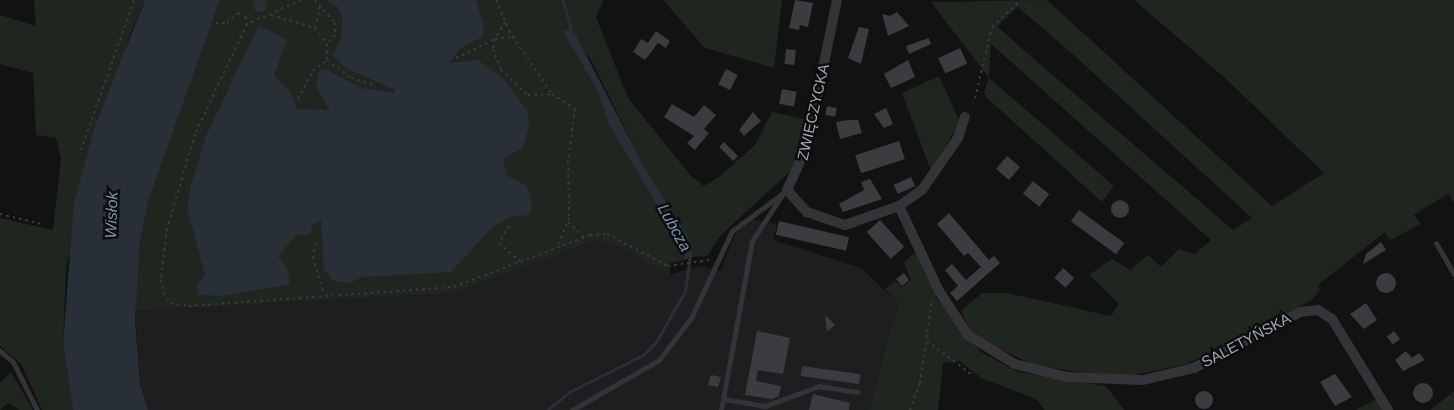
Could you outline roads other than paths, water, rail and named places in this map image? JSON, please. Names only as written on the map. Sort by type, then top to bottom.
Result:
[{"type":"street","name":"ZWIĘCZYCKA","points":[[785,191],[807,146],[837,0]]},
{"type":"street","points":[[785,191],[808,212],[845,225],[900,206],[922,190],[958,138],[965,117]]},
{"type":"street","name":"SALETYŃSKA","points":[[900,206],[939,291],[968,335],[1015,364],[1059,376],[1122,382],[1194,368],[1300,312],[1318,310],[1332,319],[1388,410]]},
{"type":"lane","points":[[572,410],[642,372],[673,345],[702,297],[715,259],[742,220],[785,191]]},
{"type":"lane","points":[[721,410],[752,242],[785,191]]},
{"type":"lane","points":[[1436,243],[1454,274]]},
{"type":"lane","points":[[0,351],[13,362],[37,410]]},
{"type":"lane","points":[[724,399],[765,406],[819,386],[858,392]]},
{"type":"water","points":[[260,-2],[265,0],[267,5],[265,10],[260,12],[255,10],[253,5],[255,0]]},
{"type":"water","name":"Wisłok","points":[[145,0],[220,0],[149,199],[140,242],[135,319],[140,384],[148,410],[73,410],[63,344],[74,203],[95,126]]},
{"type":"water","points":[[327,0],[476,0],[484,26],[482,37],[460,49],[449,63],[478,60],[503,78],[528,112],[529,127],[523,147],[503,160],[506,175],[527,186],[532,207],[529,215],[510,217],[491,229],[451,272],[362,277],[350,283],[333,281],[324,269],[321,220],[313,224],[310,234],[296,235],[278,257],[287,267],[290,284],[223,296],[198,295],[198,284],[205,275],[187,208],[191,186],[206,136],[259,25],[287,40],[274,76],[290,91],[297,109],[329,110],[316,85],[319,71],[325,69],[361,88],[395,93],[394,89],[347,69],[333,55],[341,39],[343,19],[338,7]]},
{"type":"water","points":[[573,30],[645,168],[689,238],[693,257],[684,260],[685,252],[609,125],[598,92],[563,31]]},
{"type":"waterway","name":"Lubcza","points":[[563,0],[572,34]]},
{"type":"waterway","name":"Lubcza","points":[[547,410],[569,392],[643,355],[656,342],[685,291],[690,256]]}]
